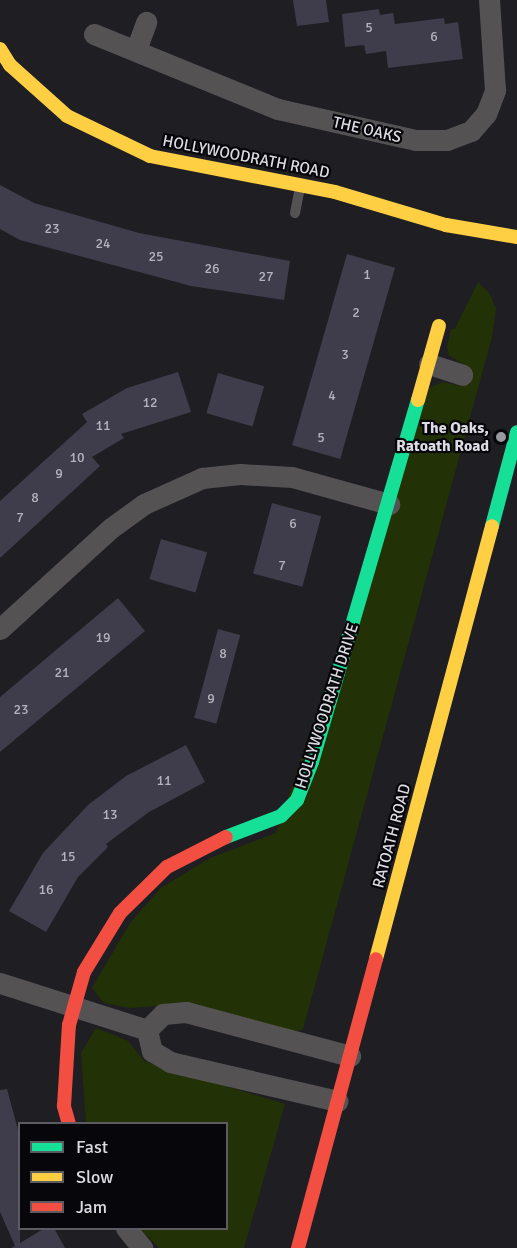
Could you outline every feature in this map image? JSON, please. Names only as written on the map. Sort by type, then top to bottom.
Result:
[{"type":"street","name":"THE OAKS","points":[[94,34],[278,109],[416,140],[447,140],[471,131],[486,114],[495,90],[489,0]]},
{"type":"street","points":[[136,50],[146,22]]},
{"type":"street","name":"HOLLYWOODRATH ROAD","points":[[0,49],[10,65],[60,110],[105,136],[150,156],[387,204],[446,225],[517,237]]},
{"type":"street","name":"HOLLYWOODRATH DRIVE","points":[[68,1122],[64,1106],[67,1038],[74,1004],[84,972],[120,913],[144,887],[207,844],[281,816],[297,800],[312,762],[439,326]]},
{"type":"street","points":[[429,364],[462,375]]},
{"type":"street","name":"RATOATH ROAD","points":[[298,1248],[517,432]]},
{"type":"street","points":[[0,629],[111,528],[144,504],[202,478],[240,474],[292,477],[389,504]]},
{"type":"street","points":[[0,983],[74,1004],[147,1030]]},
{"type":"street","points":[[147,1030],[163,1014],[186,1012],[350,1056]]},
{"type":"street","points":[[147,1030],[152,1051],[170,1062],[338,1101]]},
{"type":"street","points":[[128,1230],[142,1248]]},
{"type":"lane","points":[[296,213],[300,185]]},
{"type":"green space","points":[[478,282],[489,293],[496,308],[492,337],[303,1029],[294,1032],[168,1005],[130,1008],[104,1003],[92,988],[130,923],[161,888],[210,858],[276,833],[429,388],[443,382],[462,386],[468,368],[449,355],[447,347],[451,329],[455,329]]},
{"type":"green space","points":[[96,1028],[128,1041],[144,1061],[285,1104],[244,1248],[159,1248],[141,1230],[228,1230],[228,1122],[86,1122],[81,1053]]},
{"type":"building","points":[[293,0],[326,0],[329,22],[297,26]]},
{"type":"building","points":[[379,9],[380,15],[393,13],[395,24],[444,18],[445,24],[458,22],[463,59],[388,68],[386,51],[366,54],[364,45],[345,47],[342,14]]},
{"type":"building","points":[[0,185],[34,203],[139,233],[290,261],[284,300],[191,286],[20,240],[0,229]]},
{"type":"building","points":[[347,254],[395,268],[340,459],[292,445]]},
{"type":"building","points":[[178,372],[191,412],[121,434],[124,438],[92,457],[100,466],[0,558],[0,501],[87,422],[82,414],[127,388]]},
{"type":"building","points":[[218,373],[264,386],[253,427],[206,413]]},
{"type":"building","points":[[272,503],[321,516],[302,587],[253,574]]},
{"type":"building","points":[[161,539],[207,552],[196,593],[149,579]]},
{"type":"building","points":[[118,598],[145,631],[0,752],[0,697]]},
{"type":"building","points":[[218,629],[240,635],[216,724],[194,718]]},
{"type":"building","points":[[186,745],[205,782],[149,812],[106,844],[108,847],[78,877],[46,932],[9,911],[43,853],[88,805],[126,776]]},
{"type":"building","points":[[7,1089],[18,1130],[20,1243],[42,1230],[55,1230],[65,1248],[11,1248],[15,1246],[0,1212],[0,1090]]},
{"type":"traffic: fast","points":[[226,837],[281,816],[297,800],[312,762],[418,400]]},
{"type":"traffic: fast","points":[[492,526],[517,432]]},
{"type":"traffic: slow","points":[[0,49],[10,65],[67,116],[150,156],[335,192],[446,225],[517,237]]},
{"type":"traffic: slow","points":[[418,400],[439,326]]},
{"type":"traffic: slow","points":[[376,959],[492,526]]},
{"type":"traffic: jam","points":[[68,1122],[64,1106],[69,1025],[84,972],[120,913],[167,867],[226,837]]},
{"type":"traffic: jam","points":[[298,1248],[376,959]]},
{"type":"place","name":"The Oaks, Ratoath Road","points":[[501,437]]}]
